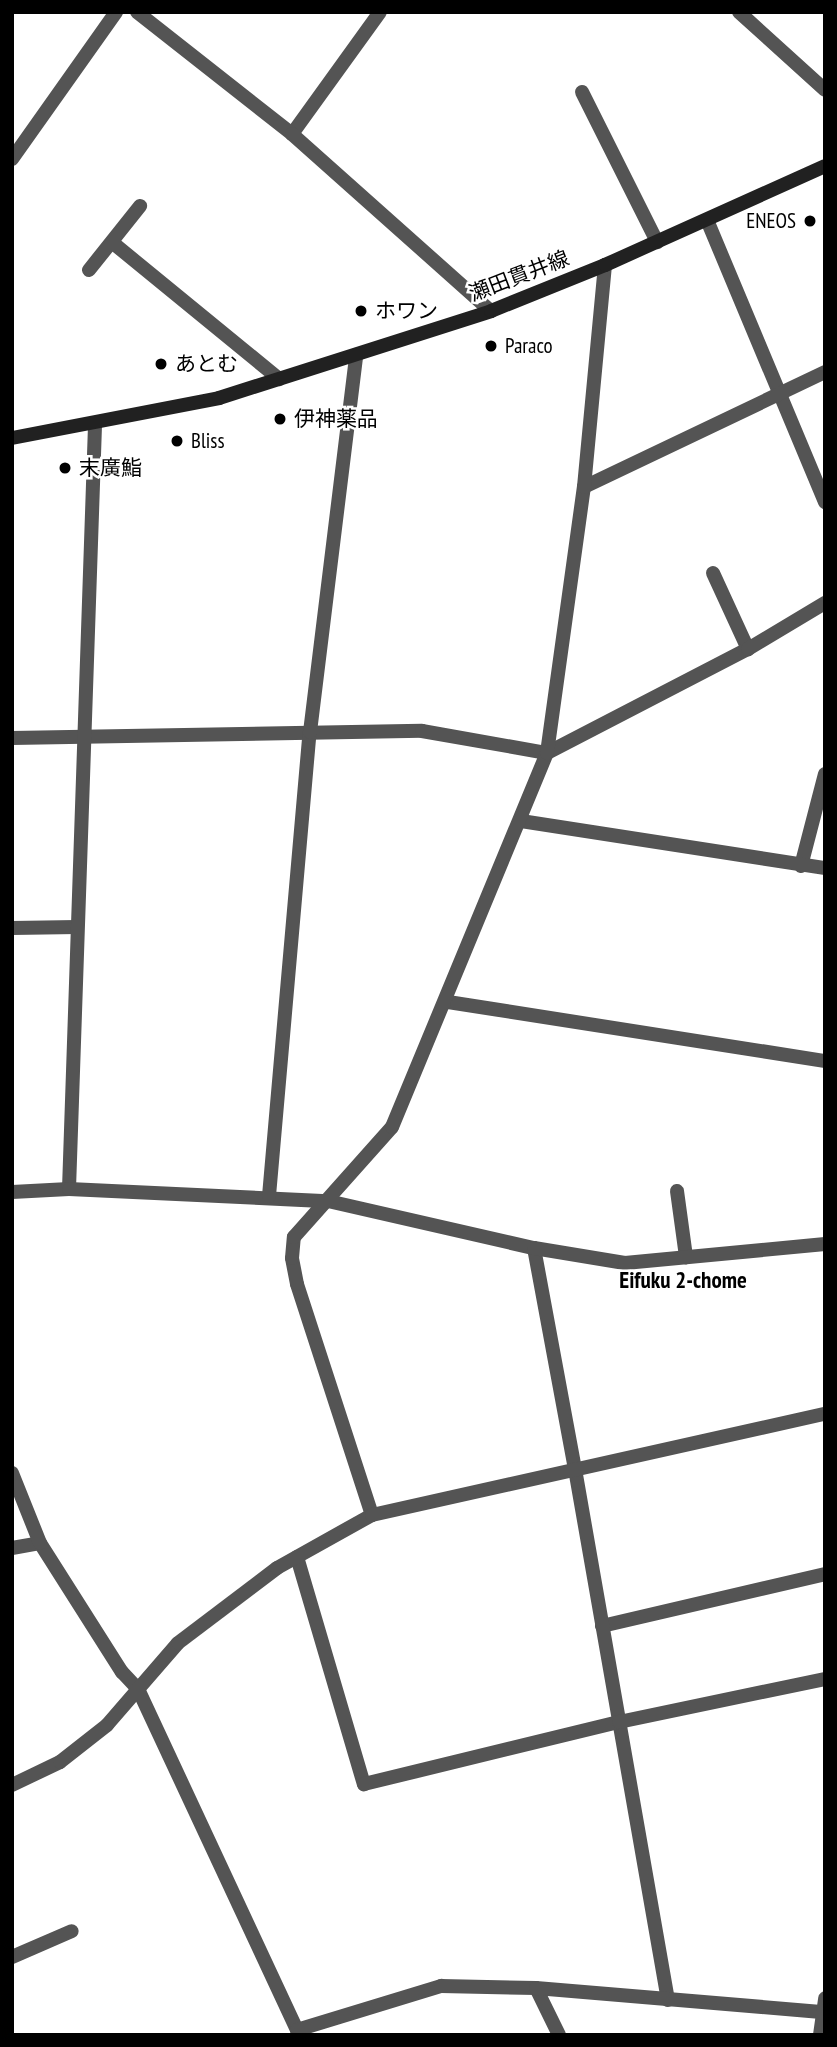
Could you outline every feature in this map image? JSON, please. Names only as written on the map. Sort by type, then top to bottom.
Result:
[{"type":"main road","name":"瀬田貫井線","points":[[12,438],[94,425],[219,398],[491,310],[605,265],[825,166]]},
{"type":"street","points":[[12,159],[116,12]]},
{"type":"street","points":[[137,12],[292,134],[491,310]]},
{"type":"street","points":[[292,134],[380,12]]},
{"type":"street","points":[[739,12],[825,90]]},
{"type":"street","points":[[582,92],[657,242]]},
{"type":"street","points":[[89,270],[140,206]]},
{"type":"street","points":[[707,220],[825,502]]},
{"type":"street","points":[[113,243],[279,379]]},
{"type":"street","points":[[372,1515],[317,1353],[292,1258],[294,1237],[392,1127],[448,1002],[547,754],[584,487],[605,265]]},
{"type":"street","points":[[269,1196],[310,732],[356,355]]},
{"type":"street","points":[[584,487],[825,372]]},
{"type":"street","points":[[69,1189],[86,736],[94,425]]},
{"type":"street","points":[[713,573],[748,649]]},
{"type":"street","points":[[12,738],[422,731],[547,754],[748,649],[825,603]]},
{"type":"street","points":[[801,866],[825,774]]},
{"type":"street","points":[[521,821],[825,868]]},
{"type":"street","points":[[12,928],[77,927]]},
{"type":"street","points":[[448,1002],[825,1061]]},
{"type":"street","points":[[12,1192],[69,1189],[269,1196],[328,1201],[534,1248],[625,1263],[825,1244]]},
{"type":"street","points":[[677,1191],[686,1257]]},
{"type":"street","points":[[534,1248],[668,2000]]},
{"type":"street","points":[[12,1786],[60,1762],[107,1725],[178,1643],[297,1557],[372,1515],[825,1414]]},
{"type":"street","points":[[12,1473],[40,1543],[122,1672],[138,1689],[293,2033],[441,1986],[536,1989],[668,2000],[823,2005],[820,2035]]},
{"type":"street","points":[[12,1548],[40,1543]]},
{"type":"street","points":[[297,1557],[364,1784],[619,1722],[825,1679]]},
{"type":"street","points":[[603,1626],[825,1574]]},
{"type":"street","points":[[12,1957],[72,1931]]},
{"type":"street","points":[[536,1989],[559,2035]]},
{"type":"place","name":"ENEOS","points":[[810,221]]},
{"type":"place","name":"ホワン","points":[[361,311]]},
{"type":"place","name":"Paraco","points":[[491,346]]},
{"type":"place","name":"あとむ","points":[[161,364]]},
{"type":"place","name":"伊神薬品","points":[[280,419]]},
{"type":"place","name":"Bliss","points":[[177,441]]},
{"type":"place","name":"末廣鮨","points":[[65,468]]},
{"type":"district","name":"Eifuku 2-chome","points":[[683,1280]]}]
